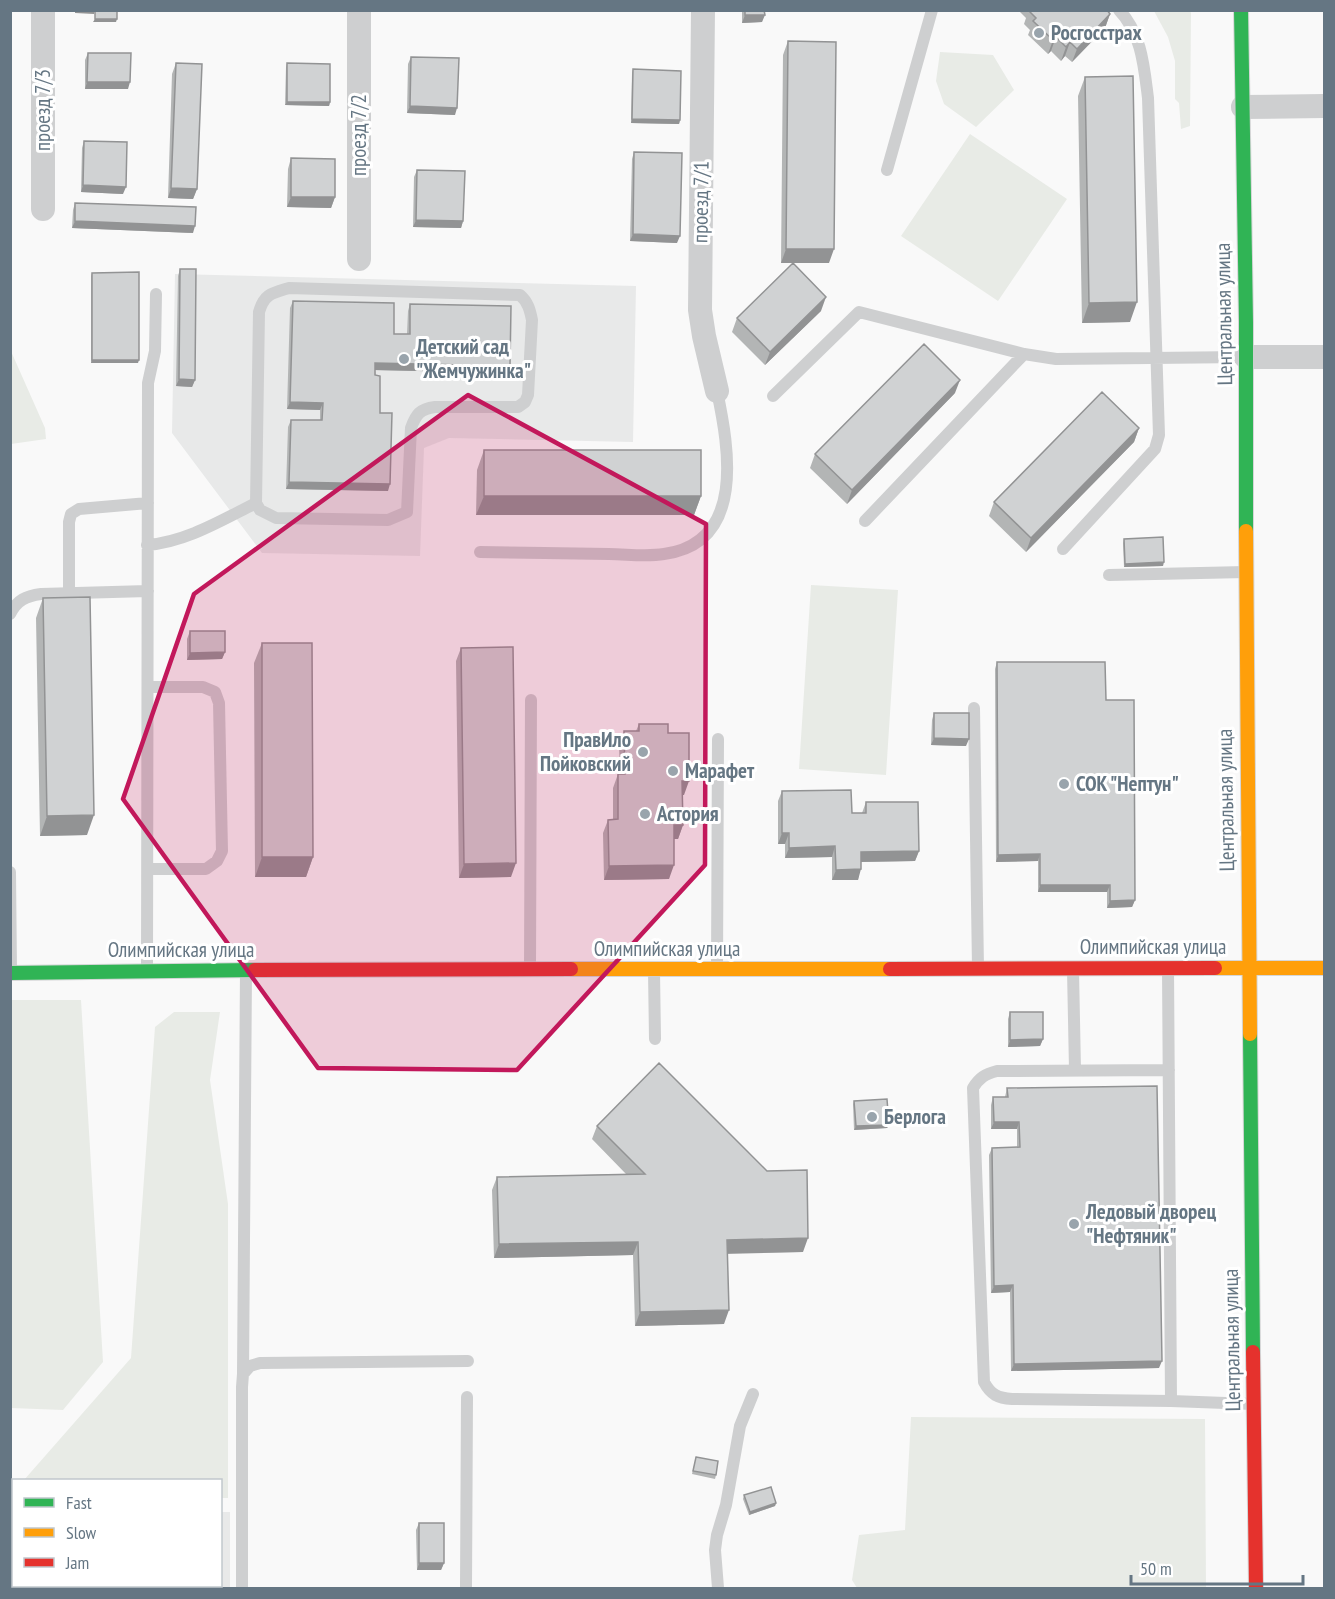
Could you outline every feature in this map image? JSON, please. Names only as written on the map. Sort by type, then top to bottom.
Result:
[{"type":"street","name":"проезд 7/3","points":[[43,10],[43,209]]},
{"type":"street","name":"проезд 7/2","points":[[359,10],[359,259]]},
{"type":"street","name":"проезд 7/1","points":[[703,10],[700,310],[717,391]]},
{"type":"street","name":"Центральная улица","points":[[1241,10],[1256,1588]]},
{"type":"street","points":[[1243,107],[1324,106]]},
{"type":"street","points":[[1246,357],[1324,357]]},
{"type":"street","name":"Олимпийская улица","points":[[11,973],[246,970],[1324,968]]},
{"type":"lane","points":[[887,170],[932,10]]},
{"type":"lane","points":[[1063,549],[1155,449],[1159,435],[1148,98],[1140,46],[1126,18],[1119,10]]},
{"type":"lane","points":[[289,288],[520,295],[525,299],[532,320],[528,395],[525,402],[518,407],[422,409],[415,416],[411,428],[407,512],[388,520],[276,518],[260,510],[256,504],[259,312],[262,302],[268,296],[289,288]]},
{"type":"lane","points":[[147,971],[148,383],[155,351],[156,294]]},
{"type":"lane","points":[[773,396],[859,312],[1024,354],[1056,359],[1246,357]]},
{"type":"lane","points":[[865,521],[1024,354]]},
{"type":"lane","points":[[480,552],[663,555],[694,544],[717,522],[724,506],[727,490],[725,429],[717,391]]},
{"type":"lane","points":[[69,593],[71,514],[79,509],[147,503]]},
{"type":"lane","points":[[147,545],[166,544],[188,536],[256,504]]},
{"type":"lane","points":[[1109,575],[1246,572]]},
{"type":"lane","points":[[10,614],[14,606],[25,597],[41,594],[148,591]]},
{"type":"lane","points":[[148,687],[203,687],[214,692],[219,703],[222,851],[217,861],[206,869],[148,869]]},
{"type":"lane","points":[[530,970],[531,700]]},
{"type":"lane","points":[[974,708],[978,969]]},
{"type":"lane","points":[[717,970],[718,739]]},
{"type":"lane","points":[[10,872],[11,973]]},
{"type":"lane","points":[[1073,968],[1075,1070]]},
{"type":"lane","points":[[1168,968],[1171,1401]]},
{"type":"lane","points":[[242,1588],[246,970]]},
{"type":"lane","points":[[654,970],[655,1039]]},
{"type":"lane","points":[[1169,1070],[997,1071],[985,1074],[978,1080],[973,1089],[984,1382],[990,1392],[1000,1398],[1254,1404]]},
{"type":"lane","points":[[243,1374],[250,1366],[260,1363],[468,1361]]},
{"type":"lane","points":[[717,1588],[715,1550],[717,1535],[728,1495],[740,1425],[753,1394]]},
{"type":"lane","points":[[466,1588],[467,1397]]},
{"type":"highlighted area","points":[[468,395],[706,524],[705,865],[517,1070],[318,1068],[123,799],[194,594]]},
{"type":"shaded area","points":[[1154,11],[1190,11],[1191,13],[1190,126],[1181,129],[1179,103],[1175,99],[1175,61],[1168,37]]},
{"type":"shaded area","points":[[940,52],[993,55],[1014,90],[976,127],[944,104],[936,81]]},
{"type":"shaded area","points":[[970,134],[1067,199],[998,301],[901,236]]},
{"type":"shaded area","name":"Детский сад \"Жемчужинка\"","points":[[175,274],[636,286],[633,442],[449,438],[424,448],[420,556],[262,553],[172,433]]},
{"type":"shaded area","points":[[10,349],[45,428],[46,439],[11,444]]},
{"type":"shaded area","points":[[811,585],[898,590],[886,775],[799,769]]},
{"type":"shaded area","points":[[11,1000],[81,1000],[103,1362],[63,1410],[11,1408]]},
{"type":"shaded area","points":[[174,1012],[220,1012],[210,1080],[228,1204],[228,1498],[222,1498],[222,1479],[25,1479],[131,1358],[155,1027]]},
{"type":"shaded area","points":[[911,1417],[1205,1419],[1206,1588],[857,1588],[852,1580],[859,1535],[905,1530]]},
{"type":"shaded area","points":[[10,1511],[12,1511],[12,1587],[222,1587],[222,1512],[230,1512],[230,1588],[11,1588]]},
{"type":"shaded area","points":[[11,1535],[12,1587],[215,1587],[215,1588],[11,1588]]},
{"type":"building","points":[[95,10],[117,10],[117,19],[95,19]]},
{"type":"building","points":[[745,10],[764,10],[765,15],[745,15]]},
{"type":"building","points":[[1107,10],[1110,14],[1077,49],[1070,42],[1066,47],[1056,37],[1053,40],[1033,21],[1036,18],[1029,11]]},
{"type":"building","points":[[788,41],[836,42],[834,249],[786,249]]},
{"type":"building","points":[[88,53],[131,53],[130,82],[87,82]]},
{"type":"building","points":[[411,57],[459,58],[457,108],[410,106]]},
{"type":"building","points":[[176,63],[202,64],[197,189],[171,188]]},
{"type":"building","points":[[287,63],[330,64],[330,102],[287,102]]},
{"type":"building","points":[[633,69],[681,71],[680,120],[632,119]]},
{"type":"building","points":[[1133,76],[1137,302],[1089,303],[1085,77]]},
{"type":"building","points":[[84,141],[127,142],[126,187],[83,185]]},
{"type":"building","points":[[634,152],[682,153],[680,236],[633,234]]},
{"type":"building","points":[[291,158],[335,159],[335,197],[291,197]]},
{"type":"building","points":[[417,170],[465,171],[463,221],[416,220]]},
{"type":"building","points":[[75,203],[196,207],[195,226],[75,221]]},
{"type":"building","points":[[793,263],[826,297],[770,352],[737,318]]},
{"type":"building","points":[[180,269],[196,269],[195,380],[179,379]]},
{"type":"building","points":[[139,272],[139,360],[92,360],[92,273]]},
{"type":"building","points":[[293,301],[394,303],[394,334],[410,334],[410,304],[511,306],[510,366],[375,363],[375,375],[380,376],[380,413],[392,413],[390,484],[289,482],[291,420],[322,420],[323,403],[290,402]]},
{"type":"building","points":[[924,344],[960,380],[852,490],[815,454]]},
{"type":"building","points":[[1102,392],[1139,428],[1031,538],[994,502]]},
{"type":"building","points":[[484,450],[701,450],[701,496],[484,496]]},
{"type":"building","points":[[1163,537],[1164,562],[1125,564],[1124,539]]},
{"type":"building","points":[[90,597],[94,815],[47,816],[43,598]]},
{"type":"building","points":[[190,631],[225,631],[225,652],[190,653]]},
{"type":"building","points":[[262,643],[312,643],[313,857],[262,857]]},
{"type":"building","points":[[513,647],[516,863],[464,864],[461,648]]},
{"type":"building","name":"СОК \"Нептун\"","points":[[997,662],[1105,662],[1106,700],[1134,700],[1135,900],[1110,901],[1110,885],[1040,885],[1040,854],[998,855]]},
{"type":"building","points":[[934,713],[969,713],[969,739],[934,738]]},
{"type":"building","name":"Астория","points":[[639,724],[668,724],[668,733],[689,733],[689,781],[682,781],[683,825],[674,825],[674,865],[609,866],[608,820],[618,819],[618,774],[625,774],[624,731],[639,731]]},
{"type":"building","points":[[851,790],[852,813],[866,813],[866,802],[918,802],[919,851],[861,852],[861,869],[836,870],[835,846],[789,848],[789,833],[782,833],[782,791]]},
{"type":"building","points":[[1010,1012],[1043,1012],[1043,1039],[1010,1040]]},
{"type":"building","points":[[659,1063],[767,1171],[807,1170],[808,1238],[727,1240],[729,1310],[640,1312],[638,1242],[499,1244],[497,1177],[645,1174],[597,1126]]},
{"type":"building","name":"Ледовый дворец \"Нефтяник\"","points":[[1157,1086],[1162,1361],[1014,1364],[1013,1285],[994,1286],[992,1148],[1020,1147],[1019,1122],[994,1122],[993,1097],[1008,1097],[1007,1088]]},
{"type":"building","points":[[887,1099],[889,1125],[856,1126],[854,1101]]},
{"type":"building","points":[[696,1457],[718,1461],[716,1475],[693,1471]]},
{"type":"building","points":[[771,1487],[776,1503],[750,1512],[744,1495]]},
{"type":"building","points":[[419,1523],[444,1523],[444,1563],[419,1563]]},
{"type":"traffic: fast","points":[[1241,10],[1246,322],[1246,531]]},
{"type":"traffic: fast","points":[[10,973],[255,970]]},
{"type":"traffic: fast","points":[[1250,1034],[1253,1352]]},
{"type":"traffic: slow","points":[[1246,531],[1250,1034]]},
{"type":"traffic: slow","points":[[1215,968],[1324,968]]},
{"type":"traffic: slow","points":[[571,969],[890,969]]},
{"type":"traffic: jam","points":[[890,969],[1215,968]]},
{"type":"traffic: jam","points":[[255,970],[571,969]]},
{"type":"traffic: jam","points":[[1253,1352],[1256,1588]]},
{"type":"place","name":"Росгосстрах","points":[[1039,33]]},
{"type":"place","name":"Детский сад \"Жемчужинка\"","points":[[404,359]]},
{"type":"place","name":"ПравИло Пойковский","points":[[643,752]]},
{"type":"place","name":"Марафет","points":[[673,771]]},
{"type":"place","name":"СОК \"Нептун\"","points":[[1064,784]]},
{"type":"place","name":"Астория","points":[[645,814]]},
{"type":"place","name":"Берлога","points":[[872,1117]]},
{"type":"place","name":"Ледовый дворец \"Нефтяник\"","points":[[1074,1224]]}]
